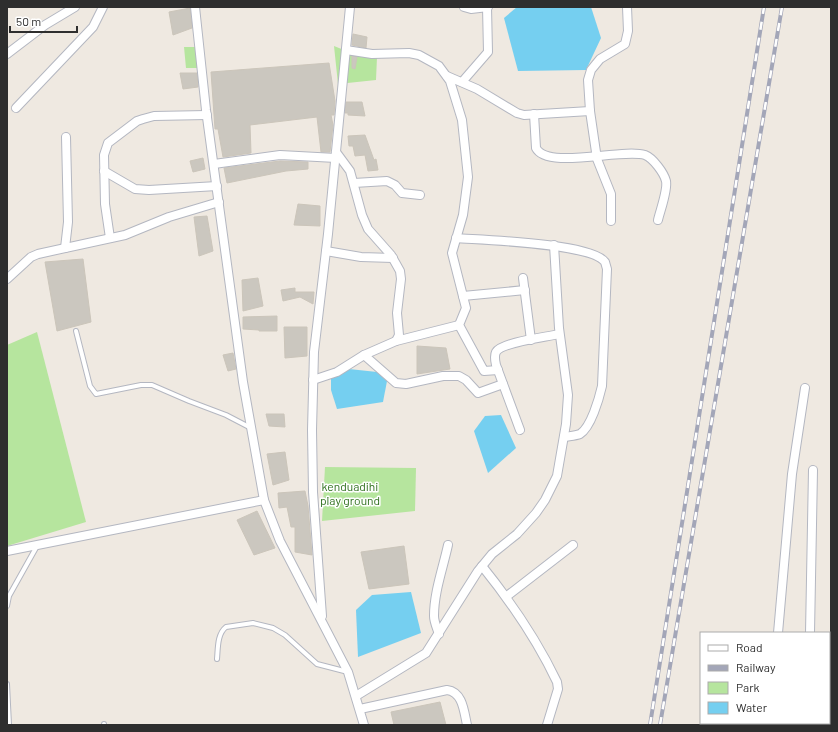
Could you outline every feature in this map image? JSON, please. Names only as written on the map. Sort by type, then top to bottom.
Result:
[{"type":"street","points":[[7,54],[45,25],[75,7]]},
{"type":"street","points":[[16,108],[93,27],[103,7]]},
{"type":"street","points":[[195,7],[207,115],[243,382],[264,500],[280,541],[322,619],[348,672],[364,725]]},
{"type":"street","points":[[322,619],[313,492],[312,430],[314,352],[326,251],[350,7]]},
{"type":"street","points":[[462,82],[488,52],[487,7],[471,9],[464,7]]},
{"type":"street","points":[[611,221],[611,194],[598,165],[596,155],[590,111],[588,74],[600,58],[626,44],[628,31],[627,7]]},
{"type":"street","points":[[346,50],[379,55],[414,54],[439,66],[448,76],[462,120],[468,163],[468,188],[463,215],[452,253],[466,308],[459,325]]},
{"type":"street","points":[[448,76],[462,82],[511,111],[524,115],[590,111]]},
{"type":"street","points":[[534,114],[536,148],[539,153],[549,157],[560,159],[596,155],[637,154],[648,156],[662,172],[666,183],[658,220]]},
{"type":"street","points":[[110,238],[105,204],[104,171],[105,148],[108,143],[137,121],[154,116],[207,115]]},
{"type":"street","points":[[65,248],[68,222],[66,137]]},
{"type":"street","points":[[214,164],[280,155],[336,155],[347,165],[354,183],[361,211],[368,228],[393,258],[400,271],[401,279],[397,301],[400,335],[396,341]]},
{"type":"street","points":[[104,171],[135,188],[156,190],[217,186]]},
{"type":"street","points":[[354,183],[382,181],[391,183],[402,192],[420,195]]},
{"type":"street","points":[[7,279],[31,257],[136,231],[169,217],[219,202]]},
{"type":"street","points":[[456,238],[554,245],[603,259],[606,269],[602,386],[599,398],[584,430],[580,434],[564,437]]},
{"type":"street","points":[[356,696],[416,661],[432,646],[482,566],[492,554],[516,534],[545,500],[557,476],[564,437],[568,395],[559,334],[554,245]]},
{"type":"street","points":[[326,251],[361,257],[393,258]]},
{"type":"street","points":[[523,278],[531,340]]},
{"type":"street","points":[[463,296],[525,290]]},
{"type":"street","points":[[313,380],[337,372],[364,356],[396,341],[459,325]]},
{"type":"street","points":[[459,325],[484,371],[498,370]]},
{"type":"street","points":[[520,430],[494,358],[496,352],[501,347],[559,334]]},
{"type":"street","points":[[364,356],[393,381],[401,384],[451,376],[463,377],[478,393],[503,384]]},
{"type":"street","points":[[778,632],[792,474],[805,388]]},
{"type":"street","points":[[810,632],[813,470]]},
{"type":"street","points":[[7,551],[264,500]]},
{"type":"street","points":[[439,634],[434,617],[440,579],[448,545]]},
{"type":"street","points":[[507,596],[573,545]]},
{"type":"street","points":[[482,566],[507,596],[557,682],[558,689],[546,725]]},
{"type":"street","points":[[360,709],[447,690],[453,691],[458,695],[468,725]]},
{"type":"lane","points":[[76,331],[90,386],[96,394],[152,384],[189,401],[226,415],[251,428]]},
{"type":"lane","points":[[7,606],[9,596],[37,546]]},
{"type":"lane","points":[[217,659],[220,633],[222,630],[226,627],[253,623],[263,624],[279,631],[317,664],[348,672]]},
{"type":"lane","points":[[7,684],[9,725]]},
{"type":"green space","points":[[334,46],[349,52],[377,57],[376,80],[338,84]]},
{"type":"green space","points":[[184,47],[197,47],[200,68],[186,68]]},
{"type":"green space","points":[[37,332],[86,522],[7,546],[7,345]]},
{"type":"green space","name":"kenduadihi play ground","points":[[325,467],[416,468],[415,511],[322,521]]},
{"type":"water","points":[[517,7],[591,7],[601,38],[586,70],[518,71],[504,18]]},
{"type":"water","points":[[349,369],[377,372],[387,381],[383,402],[337,409],[331,390],[331,378]]},
{"type":"water","points":[[501,415],[516,448],[488,473],[474,431],[485,416]]},
{"type":"water","points":[[411,592],[421,633],[358,657],[356,610],[372,595]]},
{"type":"building","points":[[190,8],[192,28],[173,35],[169,12]]},
{"type":"building","points":[[353,34],[367,37],[366,48],[352,45]]},
{"type":"building","points":[[352,56],[357,57],[355,69],[352,68]]},
{"type":"building","points":[[329,63],[335,101],[334,115],[331,115],[333,125],[330,152],[321,152],[317,117],[250,125],[251,153],[223,157],[218,129],[215,129],[211,72]]},
{"type":"building","points":[[180,73],[197,73],[198,87],[183,89]]},
{"type":"building","points":[[346,102],[362,102],[365,116],[348,115],[348,113],[345,113]]},
{"type":"building","points":[[365,135],[374,160],[376,159],[378,170],[368,171],[365,155],[355,156],[353,146],[349,146],[348,136]]},
{"type":"building","points":[[203,158],[205,169],[193,172],[190,161]]},
{"type":"building","points":[[280,161],[308,162],[308,169],[286,171],[227,183],[224,168]]},
{"type":"building","points":[[298,204],[320,206],[320,226],[294,225]]},
{"type":"building","points":[[207,216],[213,251],[199,256],[194,217]]},
{"type":"building","points":[[83,259],[91,322],[57,331],[45,262]]},
{"type":"building","points":[[258,278],[263,306],[243,311],[242,280]]},
{"type":"building","points":[[295,288],[295,292],[314,292],[313,304],[300,297],[283,301],[281,290]]},
{"type":"building","points":[[277,316],[277,331],[243,329],[243,317]]},
{"type":"building","points":[[284,327],[307,327],[307,356],[285,358]]},
{"type":"building","points":[[417,346],[446,348],[450,369],[417,374]]},
{"type":"building","points":[[233,353],[236,369],[228,371],[223,355]]},
{"type":"building","points":[[266,414],[284,414],[285,427],[269,426]]},
{"type":"building","points":[[285,452],[289,480],[273,485],[267,454]]},
{"type":"building","points":[[305,491],[308,506],[312,555],[295,552],[295,527],[291,527],[287,507],[279,508],[278,493]]},
{"type":"building","points":[[257,511],[275,548],[254,555],[237,520]]},
{"type":"building","points":[[404,546],[409,584],[369,589],[361,552]]},
{"type":"building","points":[[440,702],[446,725],[394,725],[391,712]]},
{"type":"railway","points":[[650,725],[764,7]]},
{"type":"railway","points":[[660,725],[782,7]]}]
